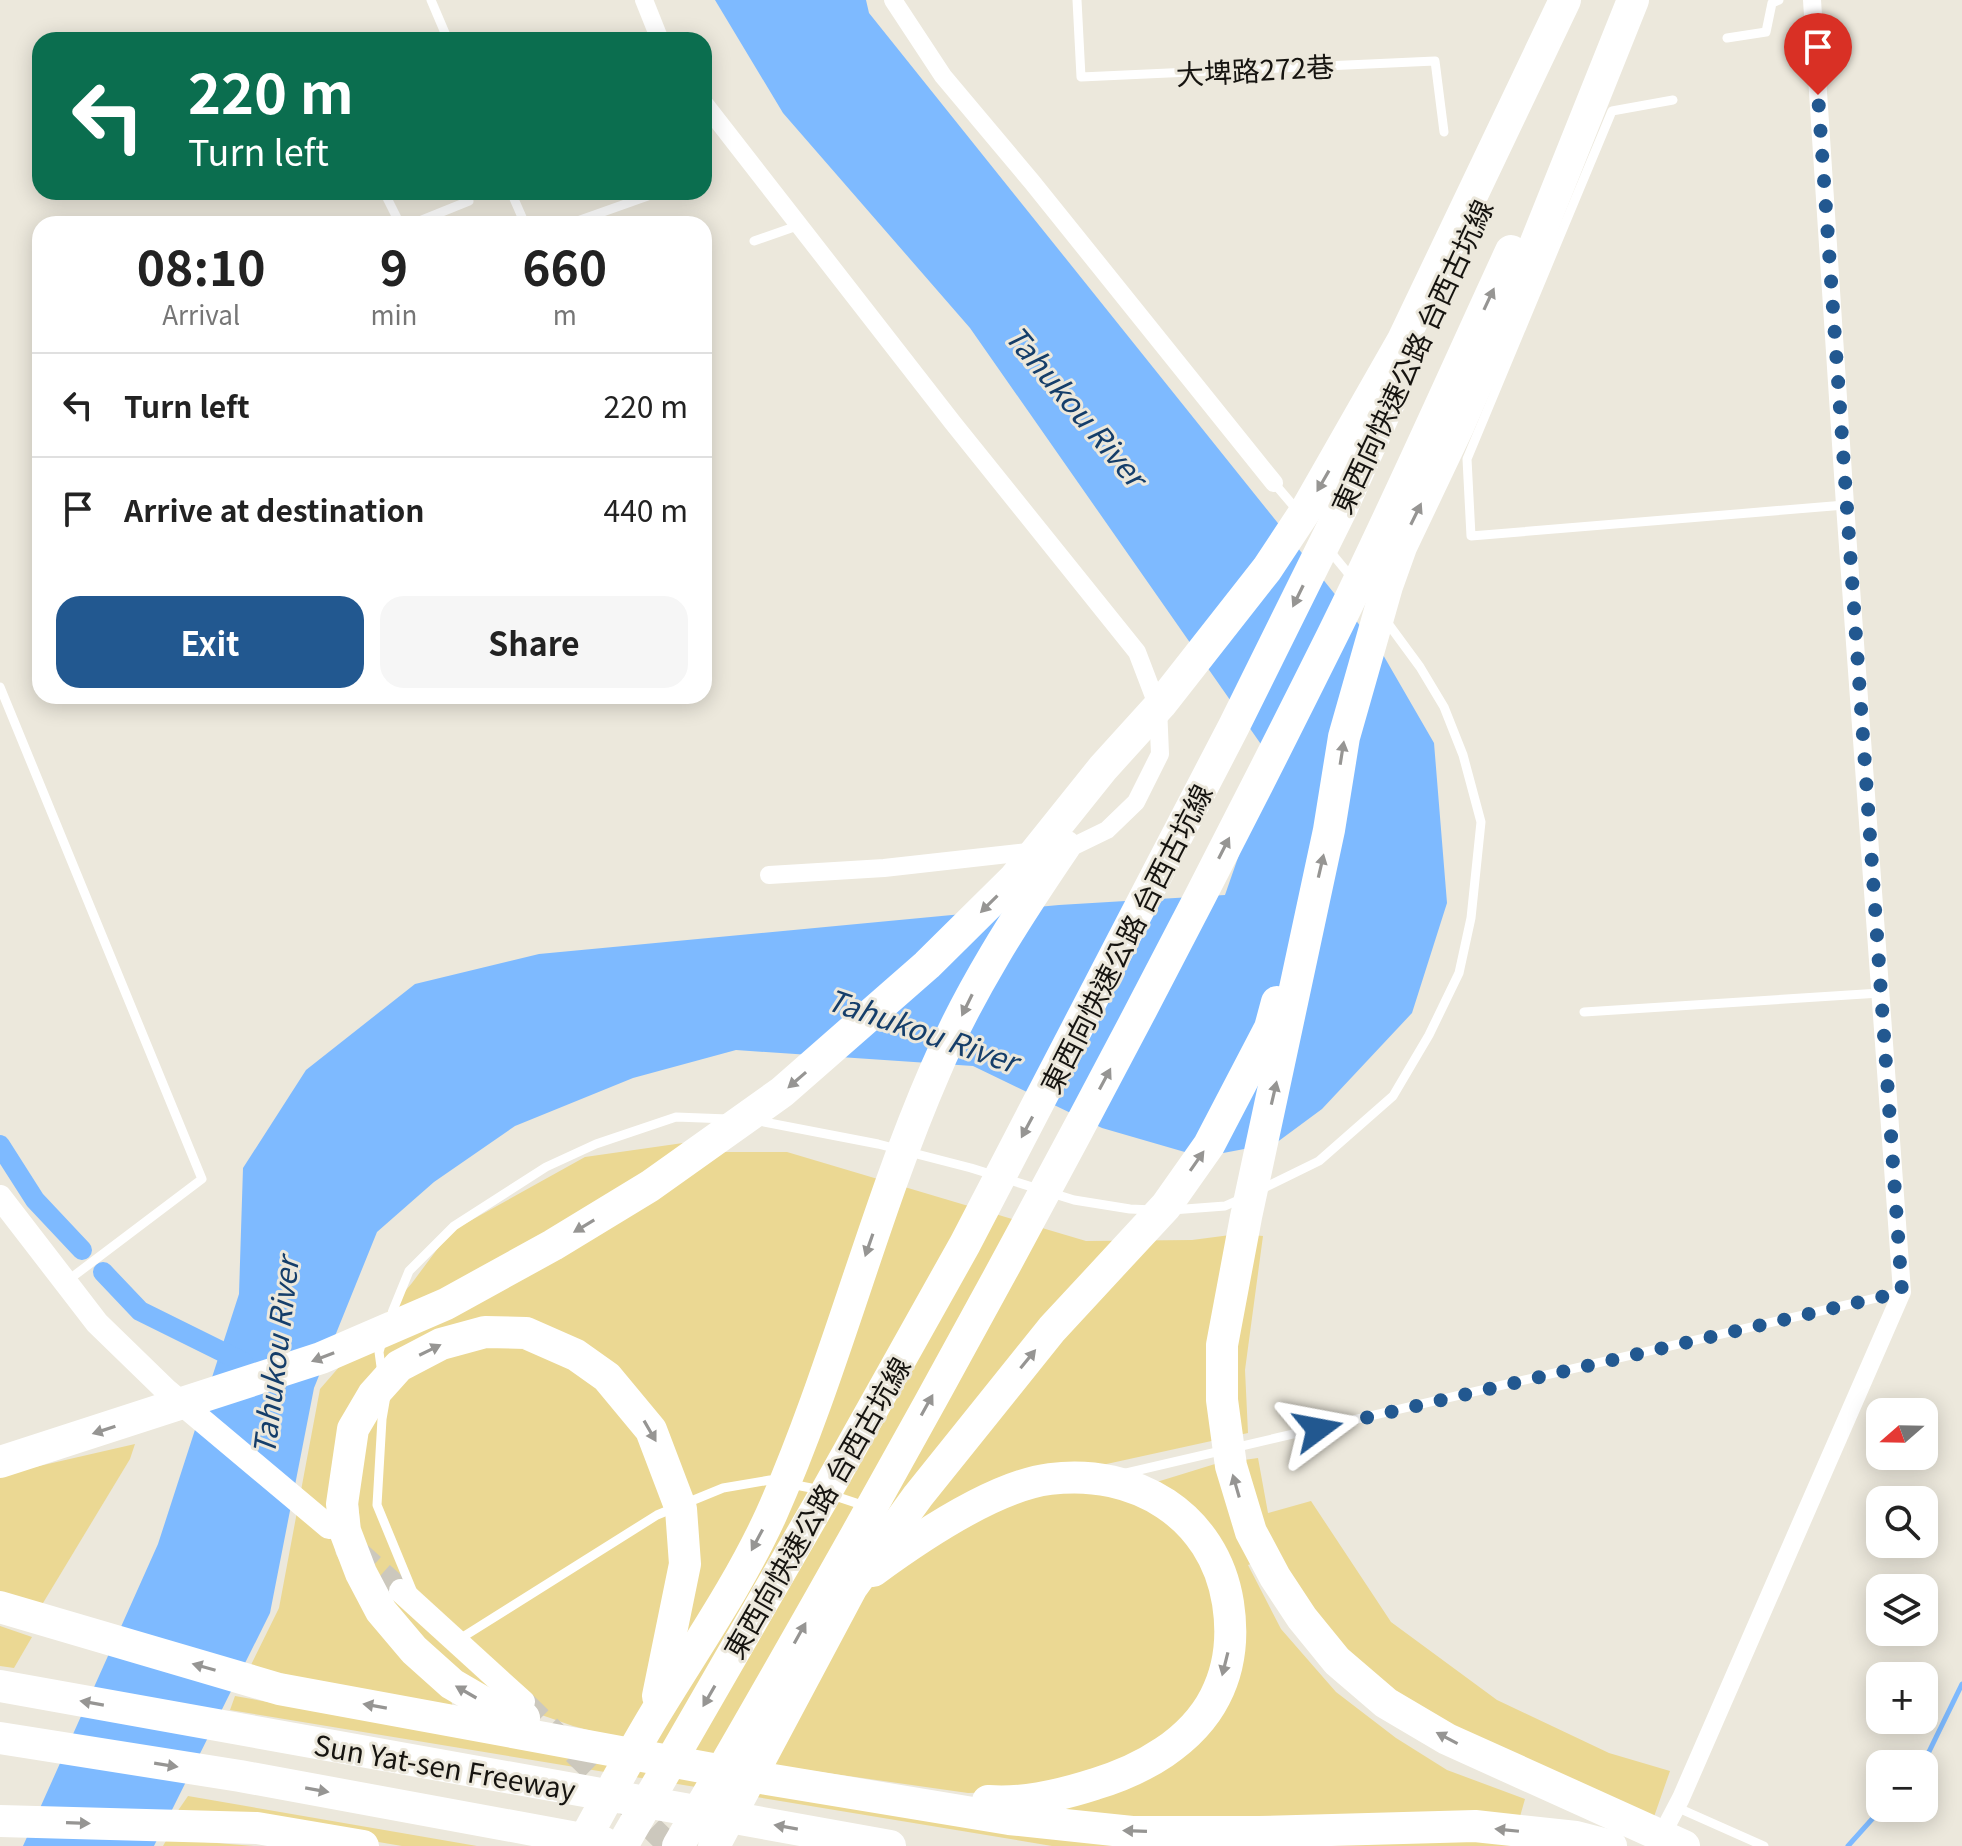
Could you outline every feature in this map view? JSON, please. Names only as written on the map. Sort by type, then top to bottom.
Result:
[{"type":"highway","points":[[581,1846],[655,1715],[709,1630],[770,1516],[819,1392],[878,1220],[929,1086],[982,975],[1031,895],[1161,704],[1267,569],[1299,522],[1408,344],[1568,0]]},
{"type":"highway","name":"東西向快速公路 台西古坑線","points":[[678,1846],[1001,1272],[1149,995],[1334,632],[1554,159],[1620,0]]},
{"type":"highway","points":[[1633,0],[1512,302],[1458,427],[1401,547],[1372,592],[1329,830],[1246,1217],[1222,1345],[1222,1400],[1231,1466],[1251,1532],[1264,1559],[1302,1618],[1337,1661],[1386,1703],[1447,1739],[1651,1836],[1684,1846]]},
{"type":"highway","name":"東西向快速公路 台西古坑線","points":[[621,1846],[821,1501],[965,1244],[1241,712],[1341,510],[1408,344]]},
{"type":"highway","points":[[0,1462],[321,1358],[446,1304],[553,1245],[650,1186],[782,1092],[927,965],[1014,879],[1103,768],[1161,704]]},
{"type":"highway","points":[[714,1846],[852,1587],[918,1496],[1052,1329],[1166,1206],[1209,1145],[1270,1028],[1288,959],[1313,903]]},
{"type":"highway","points":[[589,1745],[483,1702],[452,1684],[414,1650],[381,1611],[361,1573],[345,1531],[329,1517],[353,1429],[373,1395],[399,1366],[441,1344],[485,1332],[526,1333],[576,1355],[607,1377],[651,1430],[681,1509],[685,1564],[655,1715]]},
{"type":"highway","points":[[767,1779],[816,1778],[909,1794],[994,1801],[1054,1797],[1129,1773],[1189,1732],[1214,1699],[1227,1665],[1231,1627],[1225,1587],[1213,1554],[1188,1519],[1151,1494],[1102,1478],[1049,1479],[983,1502],[897,1553],[852,1587]]},
{"type":"highway","points":[[15,1611],[279,1689],[767,1779],[1009,1819],[1132,1832],[1475,1826],[1576,1837],[1611,1846]]},
{"type":"highway","name":"Sun Yat-sen Freeway","points":[[0,1686],[890,1846]]},
{"type":"highway","name":"Sun Yat-sen Freeway","points":[[0,1738],[240,1776],[621,1846]]},
{"type":"highway","points":[[0,1821],[257,1828],[363,1846]]},
{"type":"street","points":[[644,0],[657,32]]},
{"type":"street","points":[[893,0],[943,76],[1274,483]]},
{"type":"street","points":[[1651,1836],[1676,1807],[1902,1292],[1812,0]]},
{"type":"street","points":[[712,114],[797,226],[1137,652],[1158,707],[1160,754],[1136,802],[1107,830],[1072,847],[884,868],[769,875]]},
{"type":"street","points":[[0,1197],[97,1323],[167,1391],[329,1517]]},
{"type":"street","points":[[410,1599],[523,1702]]},
{"type":"lane","points":[[431,0],[445,32]]},
{"type":"lane","name":"大埤路272巷","points":[[1077,0],[1081,77],[1435,61],[1444,132]]},
{"type":"lane","points":[[1727,38],[1766,32],[1772,3],[1779,0]]},
{"type":"lane","points":[[1673,100],[1612,111],[1467,459],[1471,536],[1845,505]]},
{"type":"lane","points":[[432,216],[469,200]]},
{"type":"lane","points":[[592,216],[636,200]]},
{"type":"lane","points":[[754,241],[797,226]]},
{"type":"lane","points":[[410,1599],[377,1505],[386,1397],[379,1352],[396,1299],[409,1271],[454,1226],[546,1167],[596,1144],[676,1117],[766,1121],[971,1168],[1074,1200],[1130,1209],[1178,1210],[1225,1206],[1319,1161],[1393,1096],[1429,1035],[1459,973],[1471,918],[1481,822],[1463,755],[1444,707],[1372,592],[1274,483]]},
{"type":"lane","points":[[0,687],[202,1179],[64,1283]]},
{"type":"lane","points":[[1584,1012],[1880,993]]},
{"type":"lane","points":[[1056,1490],[1902,1292]]},
{"type":"lane","points":[[456,1642],[657,1515],[723,1488],[770,1480],[811,1488],[876,1510]]},
{"type":"lane","points":[[947,1509],[1026,1497]]},
{"type":"lane","points":[[889,1514],[918,1512]]},
{"type":"lane","points":[[1676,1807],[1764,1846]]},
{"type":"shaded area","points":[[690,1142],[643,1179],[444,1296],[451,1312],[659,1193],[724,1152],[787,1152],[1086,1241],[1192,1240],[1238,1234],[1263,1236],[1245,1370],[1248,1433],[1102,1465],[1108,1497],[1215,1464],[1258,1458],[1268,1513],[1311,1501],[1391,1622],[1497,1700],[1609,1753],[1670,1771],[1649,1831],[1470,1759],[1375,1698],[1302,1620],[1270,1557],[1248,1565],[1281,1629],[1336,1692],[1396,1738],[1447,1770],[1525,1799],[1519,1820],[1117,1822],[1032,1814],[1117,1787],[1167,1762],[1209,1720],[1240,1659],[1239,1589],[1211,1592],[1221,1626],[1215,1676],[1196,1710],[1157,1746],[1081,1780],[1031,1791],[968,1793],[785,1767],[573,1726],[487,1696],[433,1655],[388,1605],[361,1538],[356,1476],[370,1426],[388,1396],[367,1385],[342,1420],[328,1514],[336,1554],[374,1622],[422,1673],[449,1694],[453,1707],[440,1714],[282,1683],[248,1671],[279,1608],[320,1389],[412,1283],[450,1232],[585,1157]]},
{"type":"shaded area","points":[[135,1444],[130,1459],[40,1608],[0,1595],[0,1475]]},
{"type":"shaded area","points":[[0,1626],[32,1637],[14,1668],[0,1666]]},
{"type":"shaded area","points":[[235,1696],[769,1794],[1497,1839],[1551,1846],[1052,1846],[230,1710]]},
{"type":"shaded area","points":[[188,1796],[477,1846],[402,1846],[260,1822],[177,1812]]},
{"type":"shaded area","points":[[167,1839],[254,1846],[163,1846]]},
{"type":"water","name":"Tahukou River","points":[[715,0],[866,0],[869,13],[1382,653],[1434,743],[1447,903],[1412,1013],[1322,1109],[1276,1143],[1202,1157],[1102,1128],[973,1066],[736,1050],[633,1078],[515,1126],[434,1182],[377,1232],[314,1388],[270,1613],[154,1846],[23,1846],[158,1544],[239,1294],[243,1168],[306,1070],[415,984],[539,954],[1059,905],[1225,895],[1272,760],[970,328],[783,113]]},
{"type":"waterway","points":[[0,1145],[35,1200],[82,1250]]},
{"type":"waterway","name":"Tahukou River","points":[[103,1272],[140,1311],[243,1362]]},
{"type":"waterway","points":[[1930,1750],[1962,1684]]},
{"type":"waterway","points":[[1848,1846],[1869,1822]]},
{"type":"tunnel","points":[[355,1550],[401,1591]]},
{"type":"tunnel","points":[[523,1702],[670,1846]]},
{"type":"route","points":[[1318,1429],[1902,1292],[1818,95]]}]
